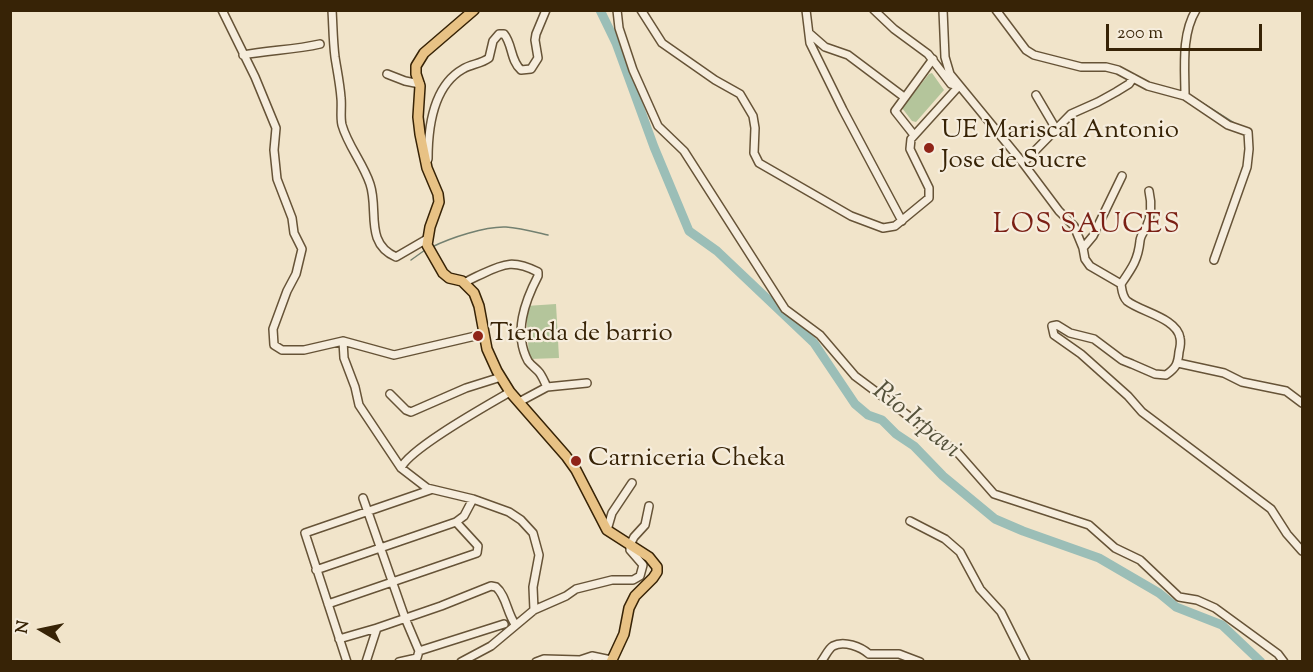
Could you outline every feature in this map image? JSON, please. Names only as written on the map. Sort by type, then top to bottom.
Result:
[{"type":"main road","points":[[474,10],[418,60],[416,74],[420,84],[418,117],[428,168],[439,202],[429,245],[443,273],[449,278],[465,283],[474,293],[492,361],[510,392],[576,470],[607,530],[649,557],[657,567],[657,572],[635,596],[629,608],[621,642],[611,661]]},
{"type":"street","points":[[222,10],[255,77],[276,129],[274,157],[277,179],[292,218],[294,233],[302,249],[296,274],[273,329],[274,345],[282,350],[304,350],[343,341],[394,355],[484,334]]},
{"type":"street","points":[[428,168],[429,132],[439,94],[447,80],[463,68],[489,58],[493,41],[499,34],[504,34],[510,42],[512,56],[518,67],[521,70],[531,69],[538,58],[536,34],[546,10]]},
{"type":"street","points":[[617,10],[619,28],[633,70],[658,126],[684,151],[785,309],[820,335],[855,376],[958,453],[994,494],[1089,525],[1115,548],[1140,560],[1179,597],[1197,600],[1215,608],[1278,654],[1284,662]]},
{"type":"street","points":[[641,10],[662,43],[715,80],[740,93],[753,116],[754,153],[759,163],[851,216],[883,228],[895,226],[929,198],[929,188],[910,149],[909,142],[959,86]]},
{"type":"street","points":[[806,10],[810,43],[902,221]]},
{"type":"street","points":[[874,10],[894,29],[933,59],[951,84],[959,86]]},
{"type":"street","points":[[943,10],[945,57],[950,74],[1023,163],[1059,212],[1074,226],[1085,259],[1090,266],[1121,284]]},
{"type":"street","points":[[996,10],[1026,50],[1034,55],[1081,67],[1106,67],[1118,70],[1148,86],[1185,96],[1228,125],[1248,132],[1247,167],[1214,260]]},
{"type":"street","points":[[1185,96],[1187,33],[1189,22],[1196,10]]},
{"type":"street","points":[[332,11],[342,123],[370,183],[375,236],[379,244],[396,257],[429,245]]},
{"type":"street","points":[[809,33],[825,47],[848,54],[904,97]]},
{"type":"street","points":[[243,55],[320,44]]},
{"type":"street","points":[[914,135],[895,111],[933,59]]},
{"type":"street","points":[[387,74],[420,84]]},
{"type":"street","points":[[1023,163],[1071,114],[1098,102],[1129,84],[1133,78]]},
{"type":"street","points":[[1036,95],[1056,129]]},
{"type":"street","points":[[1083,248],[1093,236],[1122,176]]},
{"type":"street","points":[[1149,190],[1152,206],[1140,240],[1138,257],[1121,284],[1127,301],[1177,329],[1180,338],[1178,363],[1166,375],[1155,374],[1122,360],[1094,339],[1070,333],[1057,325],[1052,326],[1054,334],[1081,354],[1128,396],[1142,412],[1272,509],[1287,534],[1302,551]]},
{"type":"street","points":[[465,283],[498,266],[507,264],[517,264],[537,272],[538,276],[525,303],[521,331],[522,342],[530,364],[540,372],[547,387]]},
{"type":"street","points":[[343,341],[344,358],[355,387],[358,405],[401,468],[430,490],[473,499],[509,512],[534,533],[539,555],[532,587],[534,610]]},
{"type":"street","points":[[1178,363],[1224,373],[1242,382],[1286,391],[1302,404]]},
{"type":"street","points":[[390,394],[411,412],[466,388],[501,377]]},
{"type":"street","points":[[519,402],[547,387],[587,383]]},
{"type":"street","points":[[401,468],[404,462],[421,449],[470,415],[510,392]]},
{"type":"street","points":[[607,530],[612,513],[632,483]]},
{"type":"street","points":[[347,662],[305,533],[430,490]]},
{"type":"street","points":[[363,498],[392,583],[419,651],[417,658],[399,662]]},
{"type":"street","points":[[316,570],[456,522],[464,516],[473,499]]},
{"type":"street","points":[[461,662],[491,646],[534,610],[584,586],[623,579],[637,579],[642,574],[643,565],[630,550],[630,545],[645,525],[649,506]]},
{"type":"street","points":[[910,521],[945,539],[960,552],[980,589],[1001,612],[1026,662]]},
{"type":"street","points":[[328,604],[477,553],[478,546],[456,522]]},
{"type":"street","points":[[339,639],[441,606],[491,586],[496,586],[501,592],[515,624]]},
{"type":"street","points":[[419,651],[504,624]]},
{"type":"street","points":[[366,662],[377,628]]},
{"type":"street","points":[[822,662],[832,646],[839,644],[863,648],[869,654],[899,654],[920,662]]},
{"type":"street","points":[[536,662],[544,658],[580,660],[592,656],[611,661]]},
{"type":"green space","points":[[932,73],[944,90],[916,122],[912,121],[902,108]]},
{"type":"green space","points":[[556,304],[559,358],[529,359],[526,306]]},
{"type":"waterway","name":"Río Irpavi","points":[[600,10],[616,43],[654,147],[689,231],[717,251],[814,343],[855,404],[868,415],[882,420],[896,434],[914,446],[943,476],[995,519],[1099,558],[1159,593],[1176,607],[1222,625],[1261,662]]},
{"type":"waterway","points":[[1193,97],[1234,123]]},
{"type":"waterway","points":[[432,247],[468,233],[498,227],[517,228],[548,235]]},
{"type":"waterway","points":[[411,260],[425,250]]},
{"type":"place","name":"UE Mariscal Antonio Jose de Sucre","points":[[929,148]]},
{"type":"place","name":"Tienda de barrio","points":[[478,336]]},
{"type":"place","name":"Carniceria Cheka","points":[[576,461]]},
{"type":"district","name":"LOS SAUCES","points":[[1087,227]]}]
